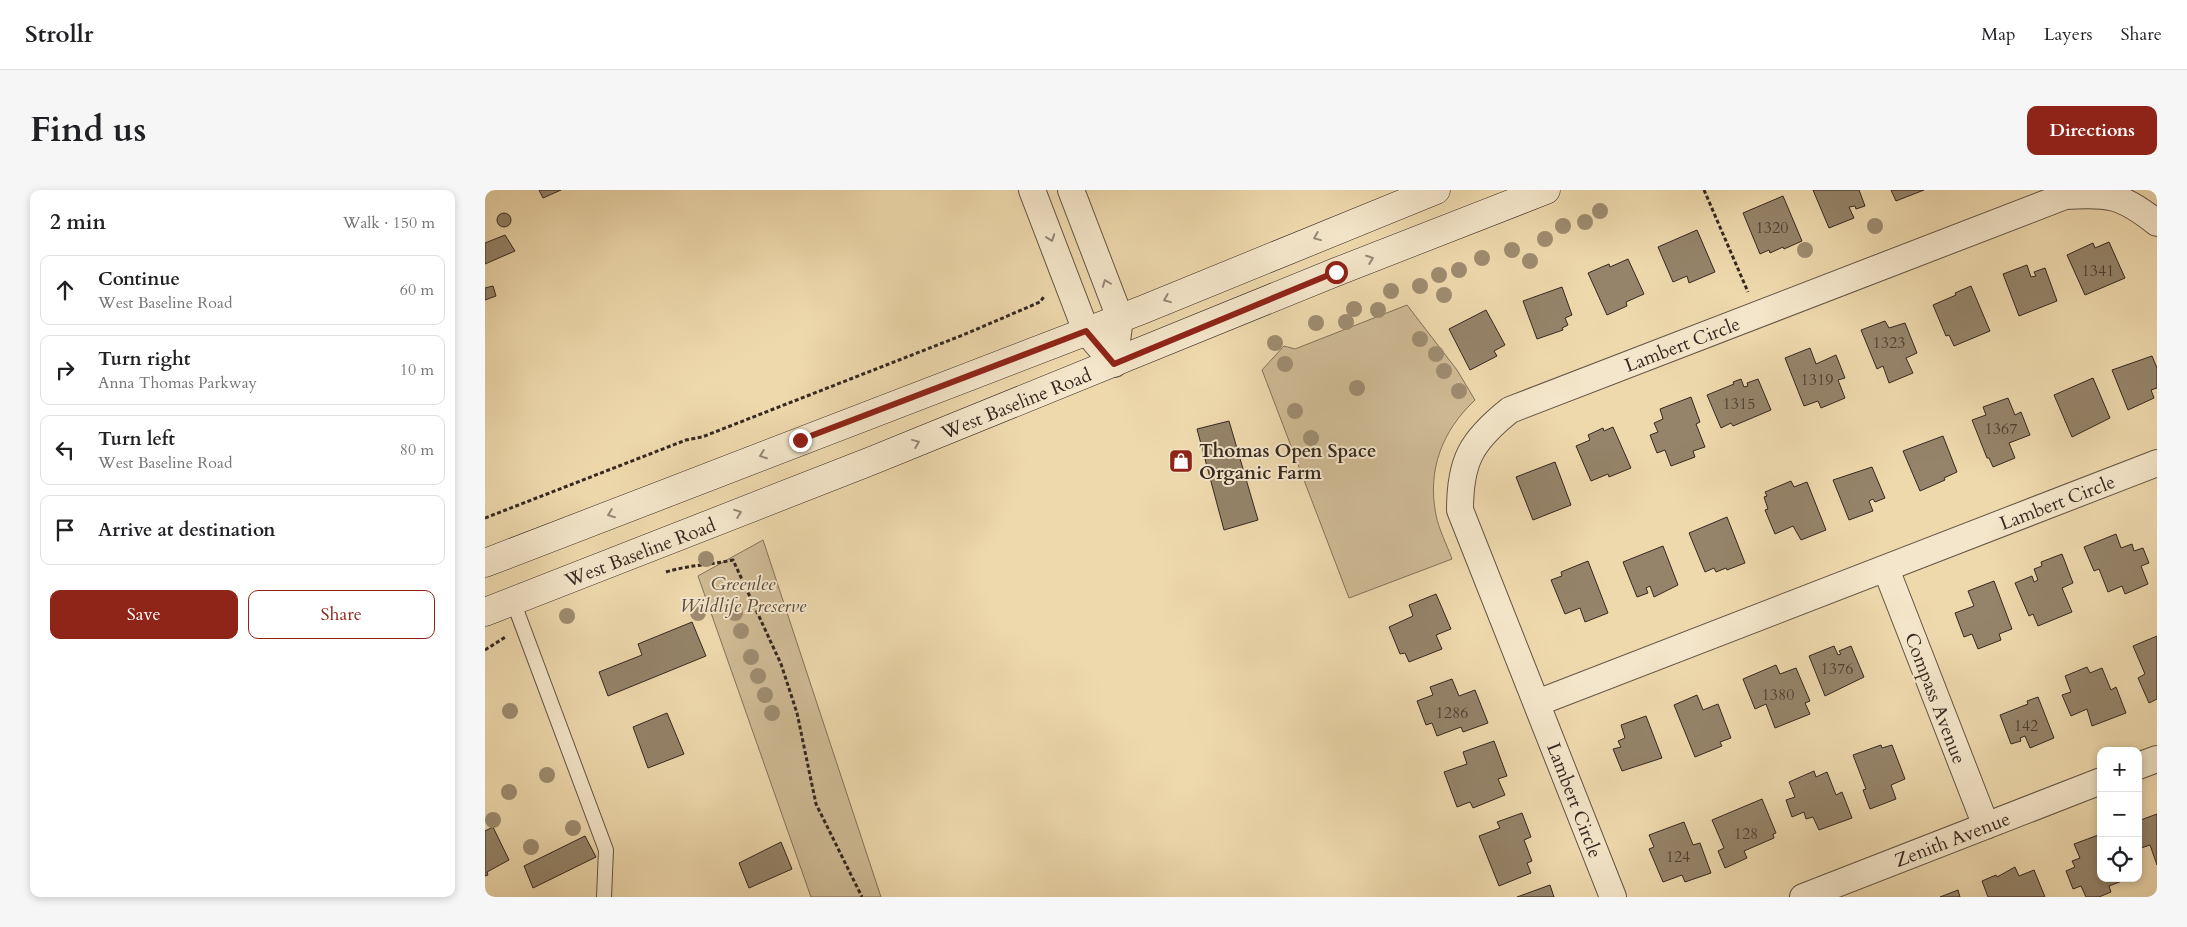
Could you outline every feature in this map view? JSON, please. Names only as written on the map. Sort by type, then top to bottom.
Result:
[{"type":"main road","points":[[485,563],[1086,331],[1436,190]]},
{"type":"main road","name":"West Baseline Road","points":[[485,612],[1114,364],[1336,272],[1546,190]]},
{"type":"street","points":[[1032,190],[1086,331],[1114,364]]},
{"type":"street","points":[[1071,190],[1119,318],[1114,364]]},
{"type":"street","name":"Lambert Circle","points":[[1613,897],[1460,510],[1460,484],[1463,466],[1473,448],[1491,425],[1509,410],[2065,196],[2100,194],[2133,204],[2157,223]]},
{"type":"street","name":"Lambert Circle","points":[[1537,703],[2157,463]]},
{"type":"street","name":"Compass Avenue","points":[[1886,569],[1986,826]]},
{"type":"street","points":[[2142,765],[2157,759]]},
{"type":"street","name":"Zenith Avenue","points":[[1803,897],[2097,783]]},
{"type":"lane","points":[[513,601],[606,850],[604,897]]},
{"type":"path","points":[[1704,190],[1758,315]]},
{"type":"path","points":[[485,518],[686,440],[702,437],[963,335],[1040,302],[1045,295],[1045,288]]},
{"type":"path","points":[[662,573],[679,568],[713,565],[733,560],[781,664],[797,713],[816,804],[862,897]]},
{"type":"path","points":[[485,650],[512,634]]},
{"type":"green space","points":[[1407,305],[1457,370],[1475,400],[1463,412],[1446,438],[1436,467],[1434,498],[1436,515],[1452,559],[1349,598],[1262,370],[1284,346],[1295,349]]},
{"type":"green space","name":"Greenlee Wildlife Preserve","points":[[763,540],[881,897],[811,897],[698,576]]},
{"type":"building","points":[[539,190],[561,190],[543,198]]},
{"type":"building","points":[[1813,190],[1859,190],[1865,206],[1856,209],[1855,206],[1849,207],[1854,218],[1829,228]]},
{"type":"building","points":[[1891,190],[1924,190],[1896,201]]},
{"type":"building","points":[[1783,196],[1802,241],[1784,249],[1783,247],[1770,253],[1769,250],[1760,254],[1743,213]]},
{"type":"building","points":[[501,213],[507,213],[511,220],[507,227],[501,227],[497,223],[497,217]]},
{"type":"building","points":[[1697,230],[1715,272],[1689,283],[1687,276],[1673,282],[1658,247]]},
{"type":"building","points":[[505,235],[515,251],[485,264],[485,243]]},
{"type":"building","points":[[2109,242],[2125,278],[2085,295],[2067,255],[2093,243],[2095,248]]},
{"type":"building","points":[[1628,259],[1644,294],[1626,302],[1627,306],[1607,315],[1588,273],[1609,264],[1610,267]]},
{"type":"building","points":[[2027,265],[2031,277],[2036,276],[2034,272],[2045,268],[2057,301],[2019,316],[2003,274]]},
{"type":"building","points":[[493,286],[496,296],[485,300],[485,288]]},
{"type":"building","points":[[1971,286],[1990,331],[1954,346],[1949,335],[1946,336],[1933,305]]},
{"type":"building","points":[[1562,287],[1572,315],[1565,318],[1568,325],[1562,328],[1563,330],[1537,339],[1523,301]]},
{"type":"building","points":[[1486,310],[1505,345],[1494,351],[1497,356],[1470,370],[1449,329]]},
{"type":"building","points":[[1885,321],[1889,328],[1905,323],[1917,353],[1906,358],[1913,373],[1889,383],[1883,366],[1877,369],[1861,330]]},
{"type":"building","points":[[1810,348],[1816,364],[1836,355],[1845,378],[1838,380],[1845,398],[1821,408],[1818,401],[1804,406],[1785,358]]},
{"type":"building","points":[[2152,356],[2157,368],[2157,388],[2151,390],[2154,398],[2128,410],[2112,370]]},
{"type":"building","points":[[2093,378],[2110,418],[2072,437],[2054,395]]},
{"type":"building","points":[[1741,379],[1744,387],[1748,386],[1747,383],[1758,379],[1771,410],[1733,426],[1731,423],[1721,428],[1707,395],[1734,384],[1733,382]]},
{"type":"building","points":[[1691,397],[1700,422],[1696,424],[1705,447],[1693,451],[1695,457],[1671,466],[1665,450],[1657,453],[1650,435],[1658,432],[1654,423],[1663,419],[1660,409]]},
{"type":"building","points":[[2008,398],[2015,415],[2021,412],[2030,435],[2009,443],[2015,458],[1993,467],[1989,458],[1987,458],[1972,420],[1986,415],[1983,407]]},
{"type":"building","points":[[1229,421],[1258,520],[1224,530],[1197,429]]},
{"type":"building","points":[[1613,427],[1631,468],[1609,477],[1608,474],[1591,481],[1576,446],[1590,440],[1588,435],[1603,428],[1604,431]]},
{"type":"building","points":[[1943,436],[1957,472],[1944,478],[1945,480],[1920,491],[1903,451]]},
{"type":"building","points":[[1555,462],[1571,505],[1533,520],[1516,477]]},
{"type":"building","points":[[1872,467],[1885,498],[1875,502],[1873,499],[1869,501],[1873,511],[1849,520],[1833,480]]},
{"type":"building","points":[[1791,481],[1794,487],[1807,482],[1826,530],[1801,540],[1793,526],[1775,534],[1765,510],[1768,509],[1764,497],[1767,496],[1765,492]]},
{"type":"building","points":[[1727,517],[1745,563],[1727,570],[1726,568],[1716,572],[1714,568],[1705,572],[1689,533]]},
{"type":"building","points":[[2116,534],[2121,548],[2132,544],[2134,551],[2143,548],[2149,563],[2141,566],[2148,584],[2125,594],[2122,586],[2108,592],[2099,569],[2094,571],[2084,547]]},
{"type":"building","points":[[1663,546],[1678,585],[1654,597],[1650,586],[1646,588],[1648,593],[1637,597],[1623,562]]},
{"type":"building","points":[[2062,554],[2073,583],[2062,588],[2072,612],[2038,626],[2033,614],[2029,616],[2015,583],[2032,576],[2034,582],[2038,580],[2034,569],[2042,566],[2041,562]]},
{"type":"building","points":[[1588,561],[1608,613],[1585,622],[1580,608],[1565,614],[1551,580],[1562,576],[1561,572]]},
{"type":"building","points":[[1994,581],[2012,629],[1999,634],[2001,640],[1978,649],[1972,634],[1964,637],[1955,613],[1974,606],[1968,591]]},
{"type":"building","points":[[1436,594],[1451,629],[1436,635],[1442,649],[1409,662],[1405,653],[1400,654],[1389,627],[1413,616],[1409,605]]},
{"type":"building","points":[[692,622],[706,656],[608,696],[599,672],[642,655],[638,644]]},
{"type":"building","points":[[2157,636],[2157,699],[2149,703],[2138,678],[2145,674],[2133,646]]},
{"type":"building","points":[[1834,646],[1838,655],[1841,654],[1839,651],[1851,646],[1864,677],[1825,696],[1809,656]]},
{"type":"building","points":[[1776,665],[1780,674],[1796,668],[1810,701],[1805,703],[1810,714],[1775,728],[1766,704],[1755,709],[1743,679]]},
{"type":"building","points":[[2087,667],[2090,673],[2102,668],[2111,690],[2116,687],[2126,713],[2092,726],[2087,709],[2071,716],[2062,695],[2071,692],[2065,676]]},
{"type":"building","points":[[1452,679],[1459,696],[1475,690],[1488,723],[1463,732],[1461,727],[1437,736],[1432,723],[1426,725],[1417,701],[1433,695],[1430,687]]},
{"type":"building","points":[[1697,695],[1703,710],[1718,704],[1731,738],[1720,742],[1722,746],[1695,757],[1674,705]]},
{"type":"building","points":[[2038,697],[2054,738],[2030,748],[2025,736],[2020,738],[2021,741],[2011,744],[2000,715],[2028,704],[2027,701]]},
{"type":"building","points":[[667,713],[684,754],[648,768],[633,727]]},
{"type":"building","points":[[1646,716],[1662,758],[1622,771],[1613,749],[1621,747],[1618,741],[1625,738],[1621,725]]},
{"type":"building","points":[[1494,741],[1507,776],[1498,779],[1505,795],[1473,808],[1470,802],[1457,807],[1444,772],[1467,764],[1463,752]]},
{"type":"building","points":[[1881,745],[1882,748],[1892,745],[1905,779],[1891,785],[1896,799],[1870,809],[1863,790],[1866,789],[1853,755]]},
{"type":"building","points":[[1814,771],[1816,777],[1827,772],[1836,795],[1842,792],[1852,818],[1819,830],[1813,817],[1806,819],[1804,812],[1792,817],[1786,800],[1795,797],[1789,782]]},
{"type":"building","points":[[1762,799],[1776,833],[1773,834],[1774,838],[1744,851],[1747,858],[1725,868],[1718,851],[1724,848],[1712,820]]},
{"type":"building","points":[[1522,813],[1531,837],[1524,840],[1532,861],[1527,863],[1531,873],[1499,886],[1479,836],[1500,828],[1497,822]]},
{"type":"building","points":[[2157,814],[2157,865],[2150,845],[2142,848],[2142,820]]},
{"type":"building","points":[[1684,822],[1693,845],[1700,843],[1711,873],[1685,882],[1682,875],[1663,882],[1649,849],[1654,847],[1649,835]]},
{"type":"building","points":[[493,827],[509,860],[487,872],[488,875],[485,876],[485,831]]},
{"type":"building","points":[[2097,835],[2097,882],[2119,882],[2109,886],[2111,892],[2099,897],[2086,897],[2081,886],[2073,889],[2066,871],[2075,867],[2072,861],[2080,858],[2074,844]]},
{"type":"building","points":[[585,836],[596,857],[533,888],[524,866]]},
{"type":"building","points":[[781,842],[792,869],[749,888],[739,863]]},
{"type":"building","points":[[2015,867],[2019,876],[2034,870],[2045,897],[1988,897],[1982,881],[1996,875],[1997,877]]},
{"type":"building","points":[[1550,885],[1554,897],[1517,897]]},
{"type":"building","points":[[1958,890],[1960,897],[1940,897]]},
{"type":"place","name":"Thomas Open Space Organic Farm","points":[[1181,461]]},
{"type":"route","points":[[800,440],[1086,331],[1114,364],[1336,272]]}]
